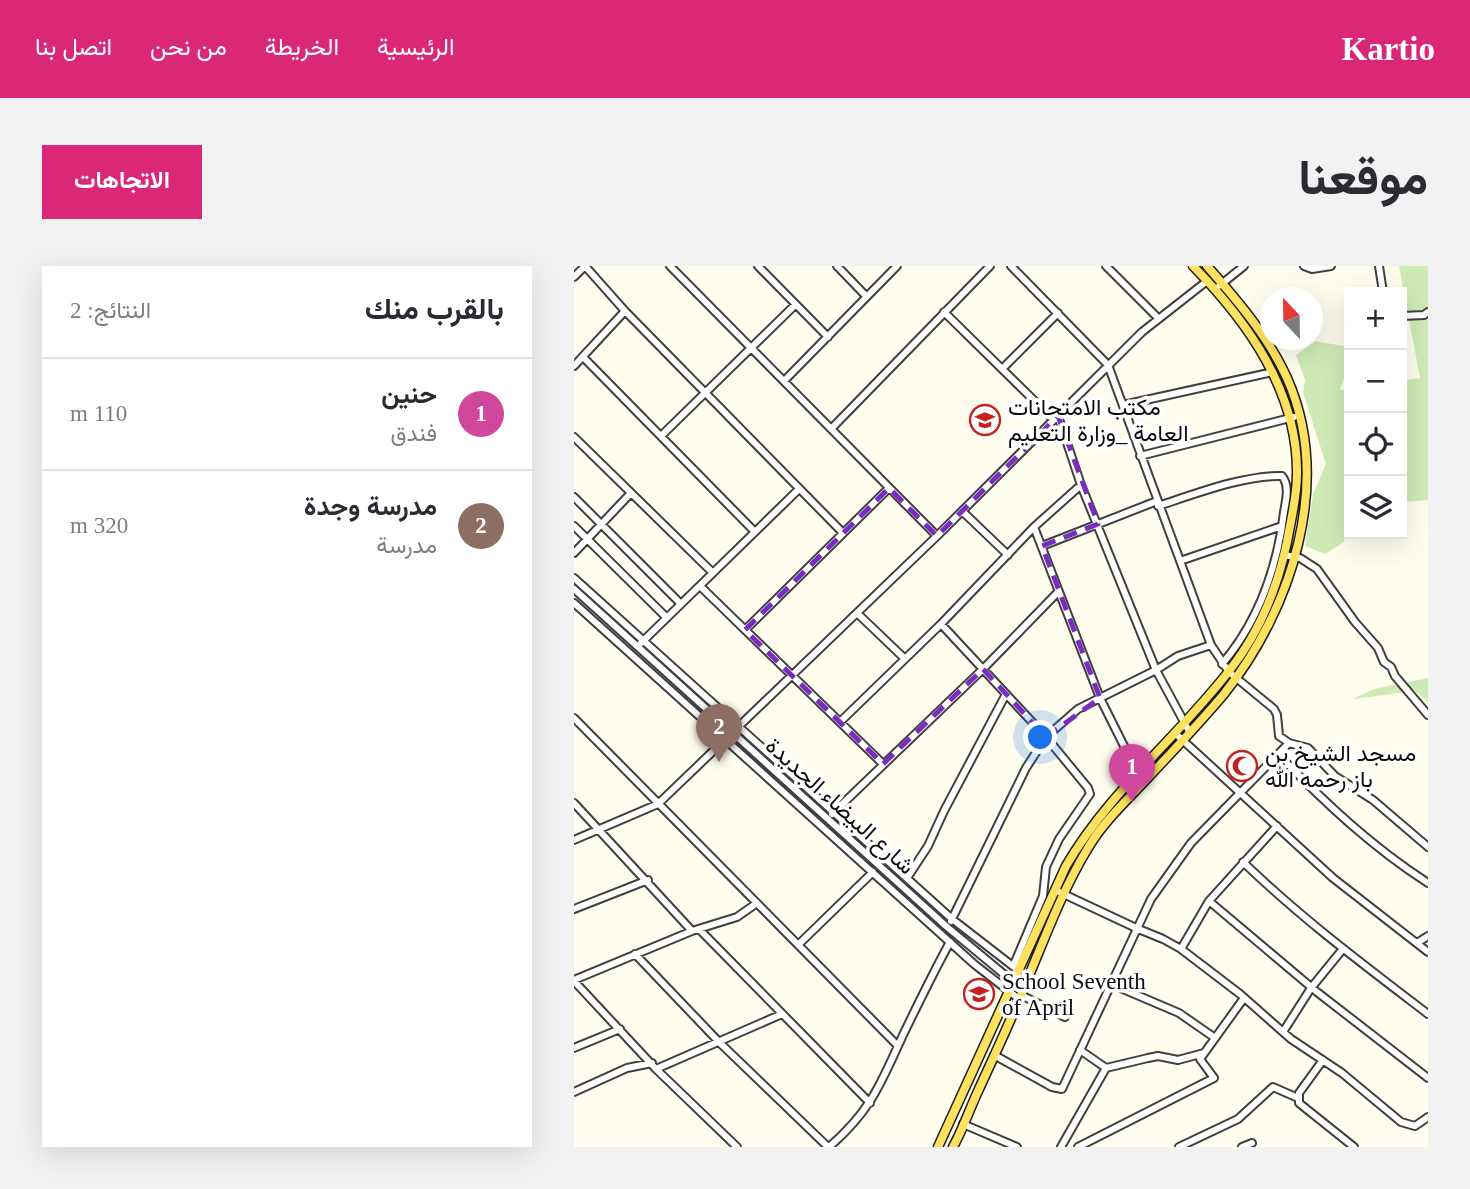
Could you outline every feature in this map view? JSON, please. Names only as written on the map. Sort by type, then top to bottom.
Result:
[{"type":"main road","points":[[1193,266],[1215,289],[1247,331],[1273,372],[1295,417]]},
{"type":"main road","points":[[953,1147],[1064,895],[1088,847],[1104,825],[1183,736],[1268,629],[1283,594],[1294,557],[1300,526],[1302,474],[1287,379],[1270,346],[1207,266]]},
{"type":"main road","points":[[938,1147],[1010,993],[1015,975],[1079,843],[1095,821],[1143,768],[1183,736],[1185,725],[1232,675],[1250,642],[1274,591],[1284,555],[1286,526],[1302,474]]},
{"type":"main road","points":[[1286,526],[1300,526]]},
{"type":"street","points":[[574,276],[585,266],[625,311],[842,532]]},
{"type":"street","points":[[670,266],[937,536]]},
{"type":"street","points":[[758,266],[828,337]]},
{"type":"street","points":[[837,266],[866,296]]},
{"type":"street","points":[[784,382],[897,266]]},
{"type":"street","points":[[831,429],[990,266]]},
{"type":"street","points":[[1011,266],[1108,365],[1212,645],[1222,664],[1274,709],[1279,736],[1289,743],[1308,748],[1329,771],[1373,800],[1428,847]]},
{"type":"street","points":[[1106,266],[1158,318]]},
{"type":"street","points":[[1215,289],[1244,266]]},
{"type":"street","points":[[1304,266],[1312,269],[1331,266]]},
{"type":"street","points":[[1379,266],[1382,287]]},
{"type":"street","points":[[574,840],[658,804],[937,536],[1108,365],[1158,318],[1207,281]]},
{"type":"street","points":[[661,436],[795,305]]},
{"type":"street","points":[[574,366],[625,311]]},
{"type":"street","points":[[944,312],[1056,418],[1156,670],[1185,725]]},
{"type":"street","points":[[1407,316],[1424,315],[1428,312]]},
{"type":"street","points":[[1002,369],[1058,313]]},
{"type":"street","points":[[583,357],[755,532]]},
{"type":"street","points":[[1123,405],[1273,372]]},
{"type":"street","points":[[1140,456],[1295,417]]},
{"type":"street","points":[[574,437],[713,573]]},
{"type":"street","points":[[1042,546],[1158,503],[1270,476],[1282,476],[1287,489],[1286,526],[1273,569],[1259,606],[1239,642],[1222,664]]},
{"type":"street","points":[[840,722],[941,624],[1034,527],[1081,485]]},
{"type":"street","points":[[745,630],[889,488]]},
{"type":"street","points":[[638,647],[799,489]]},
{"type":"street","points":[[574,553],[631,494]]},
{"type":"street","points":[[574,497],[681,604]]},
{"type":"street","points":[[962,511],[1008,555]]},
{"type":"street","points":[[574,526],[667,618]]},
{"type":"street","points":[[1180,561],[1286,526]]},
{"type":"street","points":[[1034,527],[1100,698],[1128,754],[1143,768]]},
{"type":"street","points":[[1284,555],[1306,561],[1317,569],[1354,622],[1378,648],[1384,662],[1391,667],[1395,676],[1428,715]]},
{"type":"street","points":[[574,578],[644,641],[735,730],[834,813],[1015,975],[1022,992],[1065,1017]]},
{"type":"street","points":[[700,586],[883,764]]},
{"type":"street","name":"شارع البيضاء الجديدة","points":[[574,589],[735,730],[947,926],[1015,975]]},
{"type":"street","points":[[821,825],[983,669],[1058,592]]},
{"type":"street","name":"شارع البيضاء الجديدة","points":[[574,603],[950,942],[1010,993],[1022,992]]},
{"type":"street","points":[[858,613],[904,658]]},
{"type":"street","points":[[941,624],[1046,737],[1090,794],[1049,859],[1045,870],[1043,896],[1015,975]]},
{"type":"street","points":[[942,934],[952,919],[1026,768],[1046,737],[1078,709],[1178,656],[1212,645]]},
{"type":"street","points":[[907,878],[928,846],[1006,694]]},
{"type":"street","points":[[574,718],[898,1046]]},
{"type":"street","points":[[1183,736],[1334,878],[1428,952]]},
{"type":"street","points":[[995,1055],[1056,1089],[1062,1089],[1136,934],[1136,928],[1168,873],[1212,820],[1289,743]]},
{"type":"street","points":[[1278,754],[1378,848],[1428,883]]},
{"type":"street","points":[[574,803],[870,1104]]},
{"type":"street","points":[[1181,949],[1209,901],[1277,826]]},
{"type":"street","points":[[1243,862],[1342,950],[1428,1014]]},
{"type":"street","points":[[799,944],[873,872]]},
{"type":"street","points":[[574,909],[648,880]]},
{"type":"street","points":[[1055,890],[1181,949],[1283,1032],[1342,1073],[1401,1122],[1415,1126],[1428,1117]]},
{"type":"street","points":[[1209,901],[1311,988],[1428,1077]]},
{"type":"street","points":[[737,1147],[654,1066],[574,981],[696,930],[737,917],[757,903]]},
{"type":"street","points":[[1417,943],[1428,936]]},
{"type":"street","points":[[635,954],[719,1042],[828,1147],[849,1130],[881,1086],[950,942]]},
{"type":"street","points":[[1283,1032],[1311,988],[1342,950]]},
{"type":"street","points":[[1111,984],[1179,1013],[1215,1038]]},
{"type":"street","points":[[1077,1147],[1214,1077],[1200,1059],[1244,998]]},
{"type":"street","points":[[574,1092],[627,1068],[654,1066],[719,1042],[782,1014]]},
{"type":"street","points":[[574,1048],[620,1029]]},
{"type":"street","points":[[1080,1050],[1106,1068]]},
{"type":"street","points":[[1061,1147],[1106,1068],[1158,1056],[1178,1060],[1204,1053]]},
{"type":"street","points":[[1298,1098],[1322,1060]]},
{"type":"street","points":[[1179,1147],[1238,1119],[1273,1087],[1298,1098],[1304,1109],[1354,1147]]},
{"type":"street","points":[[963,1124],[1017,1147]]},
{"type":"street","points":[[1066,1139],[1072,1147]]},
{"type":"street","points":[[1242,1147],[1252,1143]]},
{"type":"highlighted area","points":[[1058,416],[1098,524],[1042,546],[1100,698],[1046,737],[983,669],[883,764],[745,630],[889,488],[937,536]]},
{"type":"green space","points":[[1399,266],[1428,266],[1428,500],[1407,502],[1407,380],[1420,378],[1407,309],[1407,287],[1403,287]]},
{"type":"green space","points":[[1323,342],[1344,346],[1344,379],[1340,390],[1344,390],[1344,542],[1325,554],[1305,546],[1313,494],[1326,464],[1303,393],[1305,380],[1296,355],[1303,350],[1323,350]]},
{"type":"green space","points":[[1428,678],[1428,702],[1415,691],[1353,699],[1374,689]]},
{"type":"place","name":"مكتب الامتحانات العامة _وزارة التعليم","points":[[985,420]]},
{"type":"place","name":"مدرسة وجدة","points":[[719,762]]},
{"type":"place","name":"مسجد الشيخ بن باز رحمه الله","points":[[1242,766]]},
{"type":"place","name":"حنين","points":[[1132,802]]},
{"type":"place","name":"School Seventh of April","points":[[979,994]]}]
